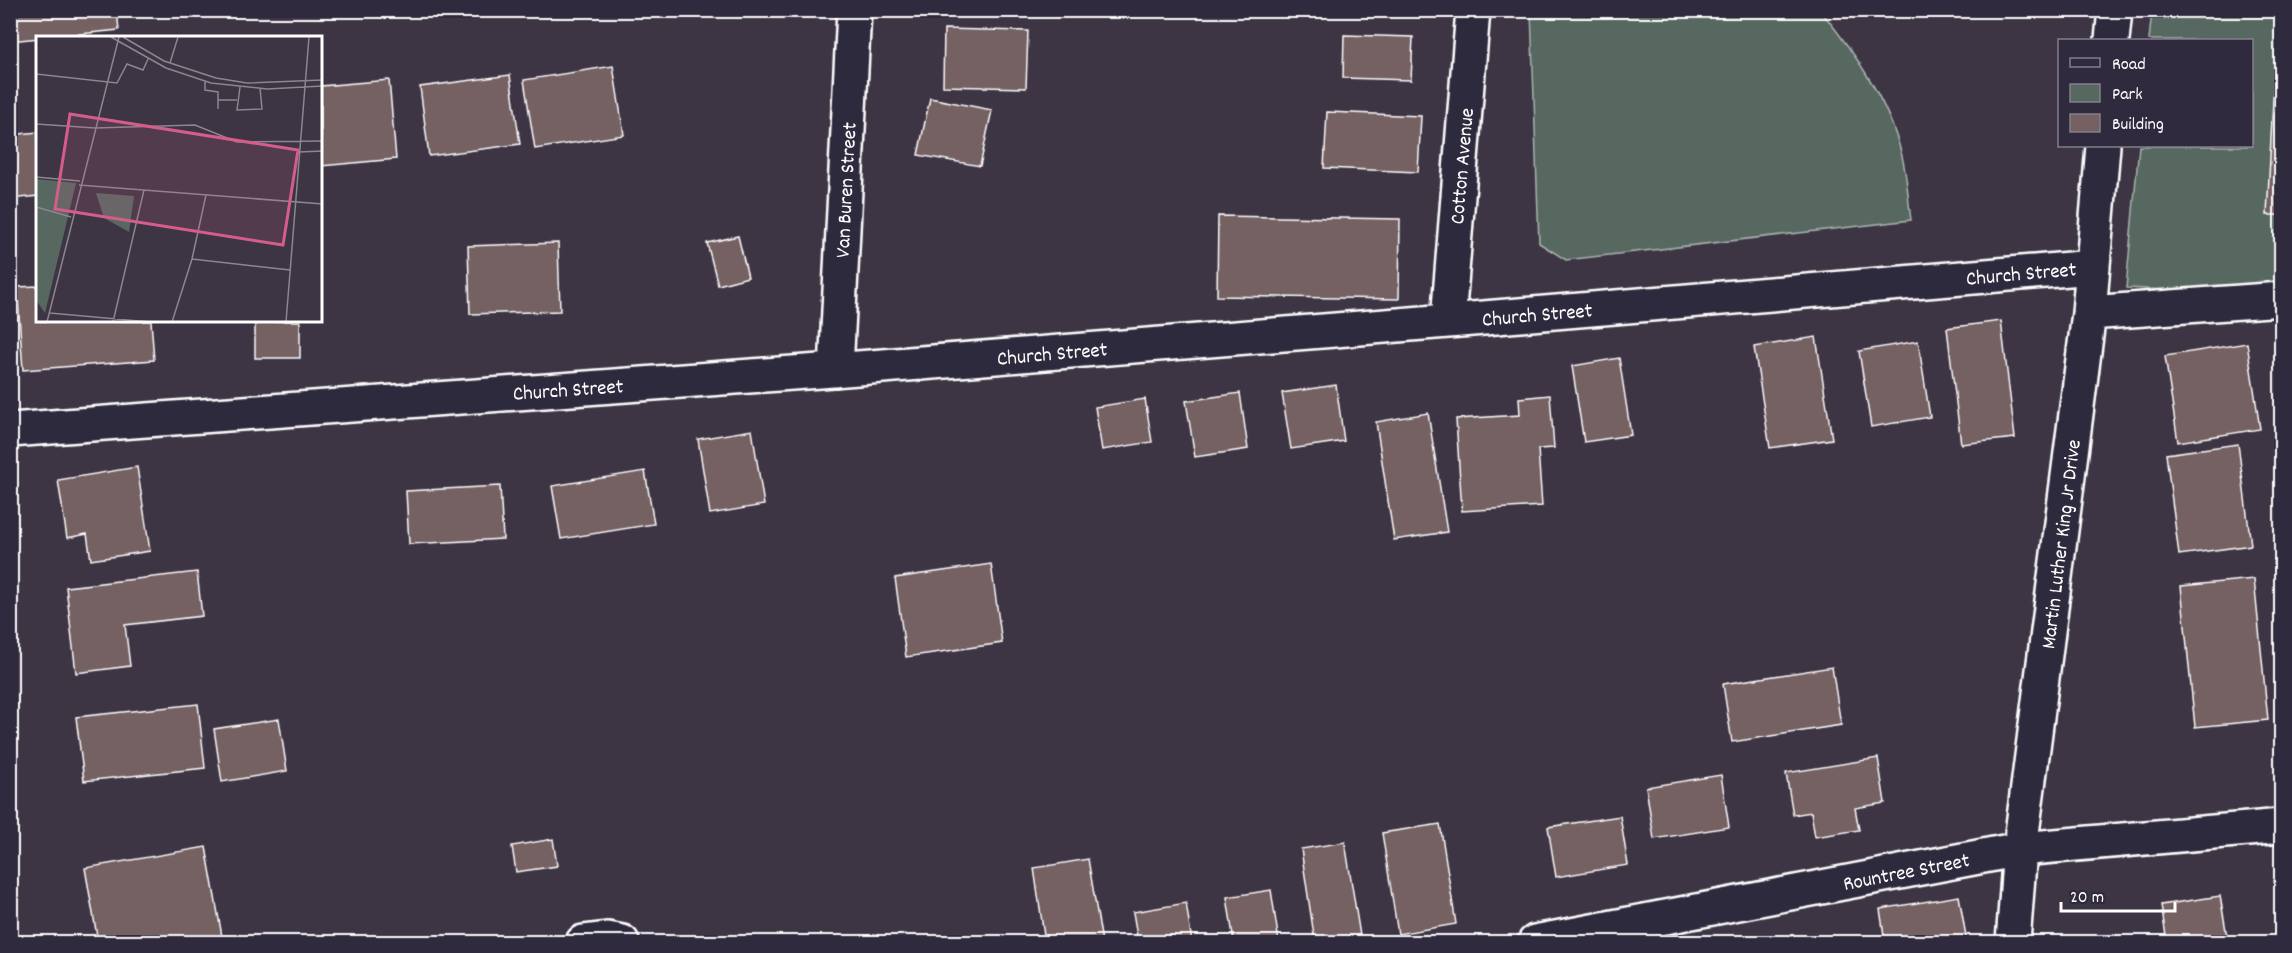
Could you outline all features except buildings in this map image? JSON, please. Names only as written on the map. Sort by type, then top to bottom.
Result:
[{"type":"street","name":"Van Buren Street","points":[[836,370],[855,10]]},
{"type":"street","name":"Cotton Avenue","points":[[1448,321],[1473,10]]},
{"type":"street","points":[[2112,39],[2115,10]]},
{"type":"street","name":"Martin Luther King Jr Drive","points":[[2013,942],[2020,849],[2089,313],[2103,147]]},
{"type":"street","name":"Church Street","points":[[10,430],[836,370],[2093,267]]},
{"type":"street","points":[[2089,313],[2282,299]]},
{"type":"street","name":"Rountree Street","points":[[1535,942],[2020,849],[2282,826]]},
{"type":"street","points":[[583,942],[607,939],[622,942]]},
{"type":"green space","points":[[1531,11],[1821,11],[1858,61],[1889,116],[1904,164],[1911,220],[1566,260],[1539,243]]},
{"type":"green space","points":[[2152,11],[2281,11],[2281,284],[2171,290],[2126,288],[2139,147],[2253,147],[2253,39],[2149,39]]}]
